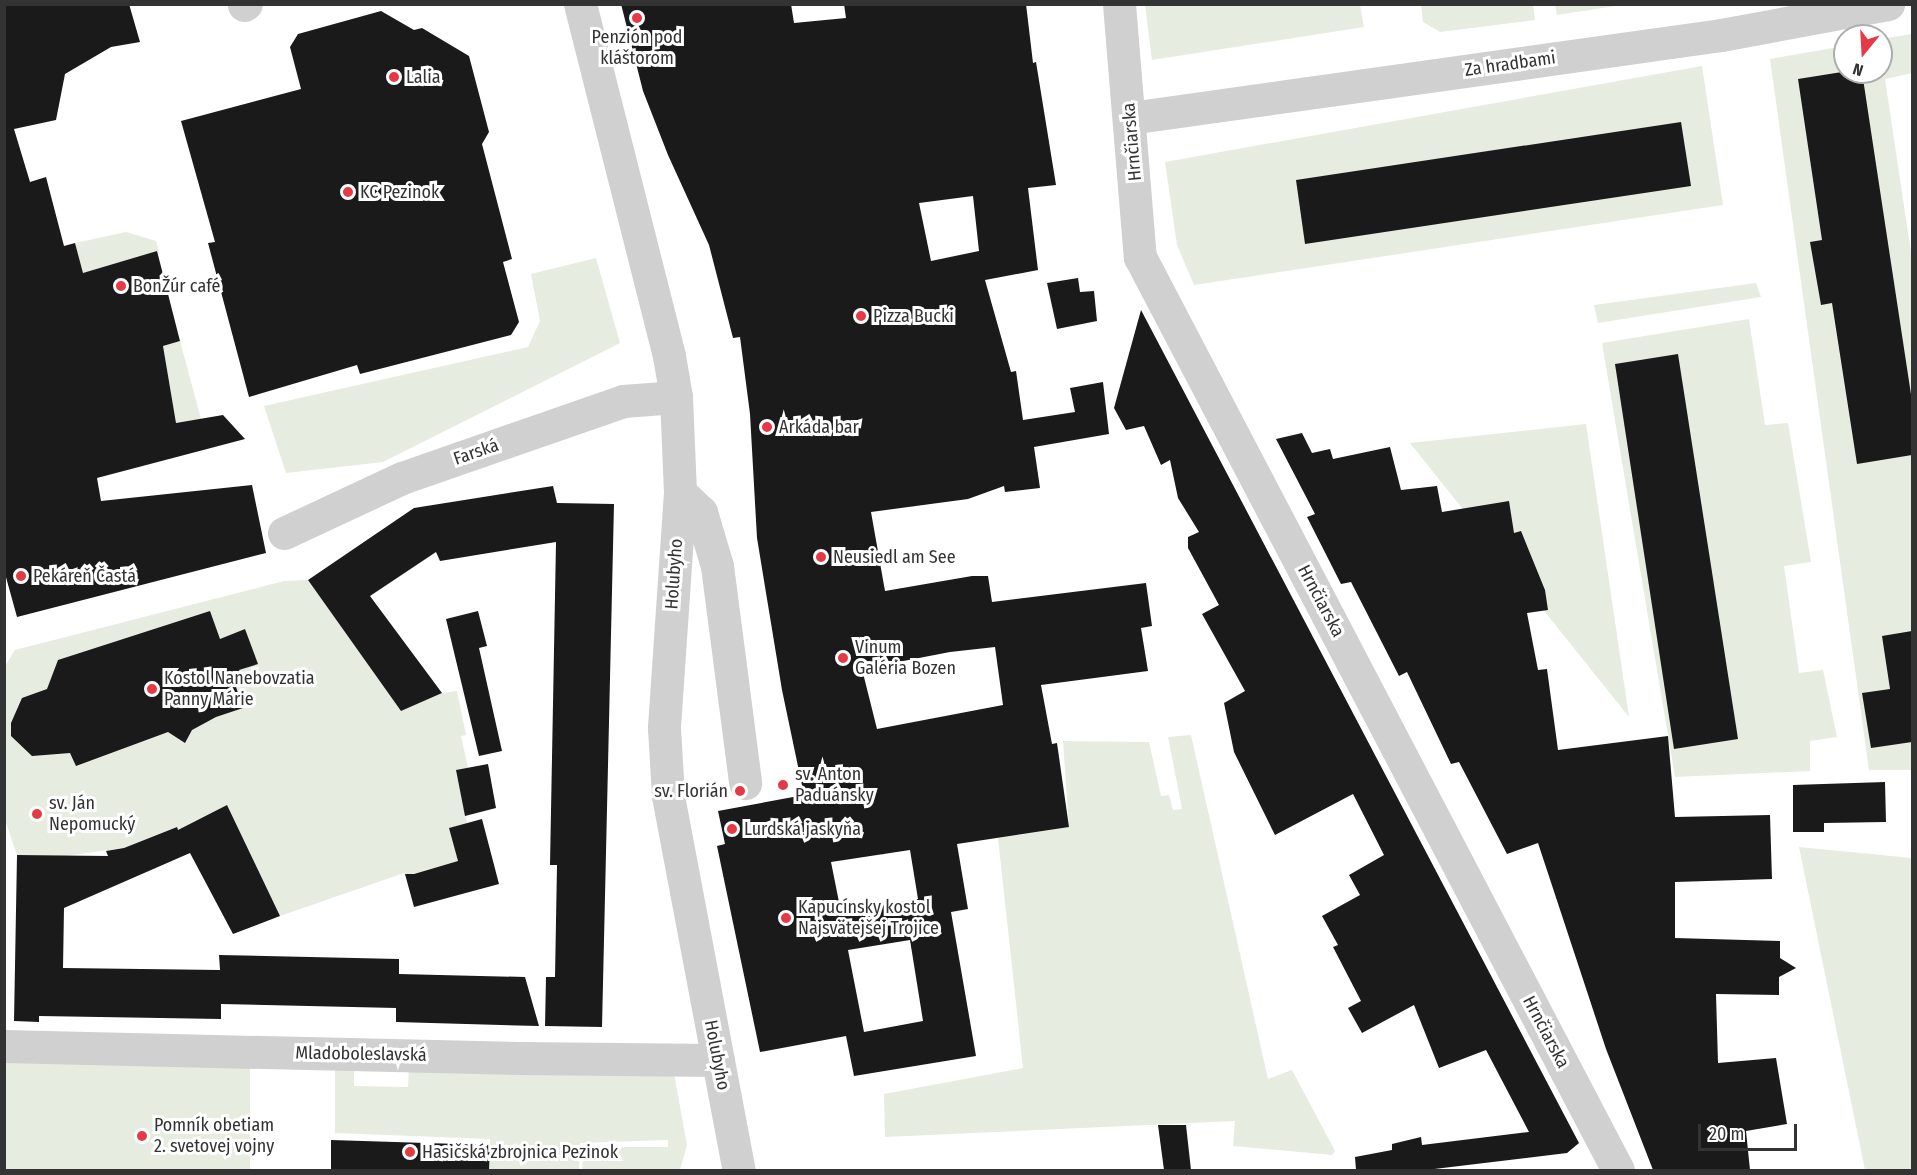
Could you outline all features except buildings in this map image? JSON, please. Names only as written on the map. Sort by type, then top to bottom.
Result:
[{"type":"street","name":"Holubyho","points":[[580,4],[669,356],[676,397],[680,492],[665,717],[668,796],[718,1060],[732,1163]]},
{"type":"street","name":"Hrnčiarska","points":[[1119,4],[1140,257],[1618,1170]]},
{"type":"street","name":"Za hradbami","points":[[1130,118],[1721,35],[1888,4]]},
{"type":"street","name":"Farská","points":[[284,533],[402,478],[623,401],[676,397]]},
{"type":"street","points":[[680,492],[701,512],[717,566],[745,783]]},
{"type":"street","name":"Mladoboleslavská","points":[[4,1046],[517,1058],[718,1060]]},
{"type":"shaded area","points":[[1555,4],[1622,5],[1557,15]]},
{"type":"shaded area","points":[[1145,5],[1360,5],[1364,27],[1152,60]]},
{"type":"shaded area","points":[[1421,5],[1533,5],[1535,20],[1440,32],[1423,22]]},
{"type":"shaded area","points":[[1912,34],[1912,73],[1893,77],[1893,37]]},
{"type":"shaded area","points":[[1833,48],[1833,84],[1886,84],[1912,259],[1912,770],[1869,770],[1770,59]]},
{"type":"shaded area","points":[[1702,66],[1723,205],[1194,285],[1177,245],[1165,162]]},
{"type":"shaded area","points":[[126,232],[156,241],[159,251],[83,273],[75,243]]},
{"type":"shaded area","points":[[596,258],[620,343],[383,462],[286,473],[264,406],[528,347],[540,321],[531,274]]},
{"type":"shaded area","points":[[1756,283],[1761,297],[1598,323],[1594,305]]},
{"type":"shaded area","points":[[1749,319],[1765,425],[1788,423],[1811,562],[1784,566],[1799,673],[1823,670],[1837,737],[1810,741],[1810,771],[1675,777],[1602,343]]},
{"type":"shaded area","points":[[180,341],[201,419],[176,423],[163,346]]},
{"type":"shaded area","points":[[1586,424],[1629,717],[1410,443]]},
{"type":"shaded area","points":[[308,580],[401,711],[442,693],[457,691],[466,735],[461,736],[468,768],[456,771],[467,823],[450,828],[458,861],[406,876],[404,873],[280,916],[227,805],[178,830],[176,827],[124,848],[65,856],[17,855],[5,820],[5,666],[15,650],[284,581]]},
{"type":"shaded area","points":[[1191,735],[1268,1079],[1292,1070],[1335,1151],[1332,1155],[1233,1146],[1235,1121],[885,1137],[884,1094],[1023,1068],[998,838],[1069,827],[1063,741],[1149,742],[1161,796],[1169,795],[1173,810],[1182,809],[1168,737]]},
{"type":"shaded area","points":[[1799,847],[1912,858],[1912,1170],[1865,1170]]},
{"type":"shaded area","points":[[250,1057],[250,1170],[5,1170],[5,1059]]},
{"type":"shaded area","points":[[335,1064],[354,1064],[354,1086],[408,1087],[409,1065],[673,1068],[687,1145],[680,1170],[582,1170],[584,1147],[668,1147],[668,1140],[580,1143],[579,1170],[489,1170],[490,1139],[335,1133]]},
{"type":"place","name":"Penzión pod kláštorom","points":[[637,18]]},
{"type":"place","name":"Lalia","points":[[394,77]]},
{"type":"place","name":"KC Pezinok","points":[[348,192]]},
{"type":"place","name":"BonŽúr café","points":[[121,286]]},
{"type":"place","name":"Pizza Bucki","points":[[861,316]]},
{"type":"place","name":"Arkáda bar","points":[[767,427]]},
{"type":"place","name":"Neusiedl am See","points":[[821,557]]},
{"type":"place","name":"Pekáreň Častá","points":[[21,576]]},
{"type":"place","name":"Vinum Galéria Bozen","points":[[843,658]]},
{"type":"place","name":"Kostol Nanebovzatia Panny Márie","points":[[152,689]]},
{"type":"place","name":"sv. Anton Paduánsky","points":[[783,785]]},
{"type":"place","name":"sv. Florián","points":[[740,791]]},
{"type":"place","name":"sv. Ján Nepomucký","points":[[37,814]]},
{"type":"place","name":"Lurdská jaskyňa","points":[[732,829]]},
{"type":"place","name":"Kapucínsky kostol Najsvätejšej Trojice","points":[[786,918]]},
{"type":"place","name":"Pomník obetiam 2. svetovej vojny","points":[[142,1136]]},
{"type":"place","name":"Hasičská zbrojnica Pezinok","points":[[410,1152]]}]
